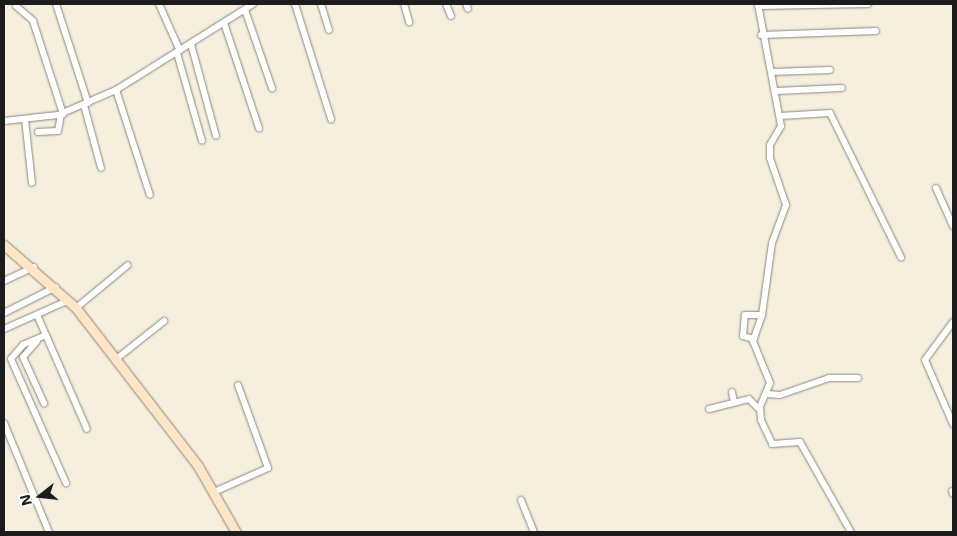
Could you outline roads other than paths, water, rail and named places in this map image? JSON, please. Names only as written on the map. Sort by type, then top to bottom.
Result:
[{"type":"main road","points":[[4,245],[57,287],[76,308],[214,492],[236,532]]},
{"type":"street","points":[[56,4],[86,104],[101,168]]},
{"type":"street","points":[[159,4],[178,52],[202,141]]},
{"type":"street","points":[[4,121],[62,114],[116,90],[253,4]]},
{"type":"street","points":[[294,4],[331,119]]},
{"type":"street","points":[[321,4],[330,30]]},
{"type":"street","points":[[404,4],[409,22]]},
{"type":"street","points":[[446,4],[451,16]]},
{"type":"street","points":[[759,409],[768,394],[769,380],[754,340],[762,315],[772,243],[786,210],[770,153],[770,145],[780,133],[780,116],[772,72],[761,35],[758,5],[868,4]]},
{"type":"street","points":[[16,6],[33,21],[62,114],[58,131],[38,132]]},
{"type":"street","points":[[244,10],[272,88]]},
{"type":"street","points":[[224,23],[259,128]]},
{"type":"street","points":[[761,35],[876,32]]},
{"type":"street","points":[[191,44],[216,136]]},
{"type":"street","points":[[772,72],[830,70]]},
{"type":"street","points":[[776,90],[842,88]]},
{"type":"street","points":[[116,90],[150,195]]},
{"type":"street","points":[[780,116],[830,113],[901,257]]},
{"type":"street","points":[[25,119],[32,183]]},
{"type":"street","points":[[936,188],[953,226]]},
{"type":"street","points":[[76,308],[128,265]]},
{"type":"street","points":[[4,281],[34,267]]},
{"type":"street","points":[[4,313],[57,287]]},
{"type":"street","points":[[4,329],[38,317],[68,300]]},
{"type":"street","points":[[754,340],[743,336],[745,314],[762,315]]},
{"type":"street","points":[[38,317],[87,429]]},
{"type":"street","points":[[116,360],[164,321]]},
{"type":"street","points":[[953,322],[925,360],[953,424]]},
{"type":"street","points":[[46,335],[23,345],[11,359],[66,483]]},
{"type":"street","points":[[38,340],[24,357],[44,403]]},
{"type":"street","points":[[768,394],[789,393],[829,378],[858,378]]},
{"type":"street","points":[[214,492],[268,468],[238,385]]},
{"type":"street","points":[[732,392],[734,402]]},
{"type":"street","points":[[709,409],[749,399],[759,409],[771,443],[800,442],[851,532]]},
{"type":"street","points":[[4,423],[49,532]]},
{"type":"street","points":[[521,500],[534,532]]}]
